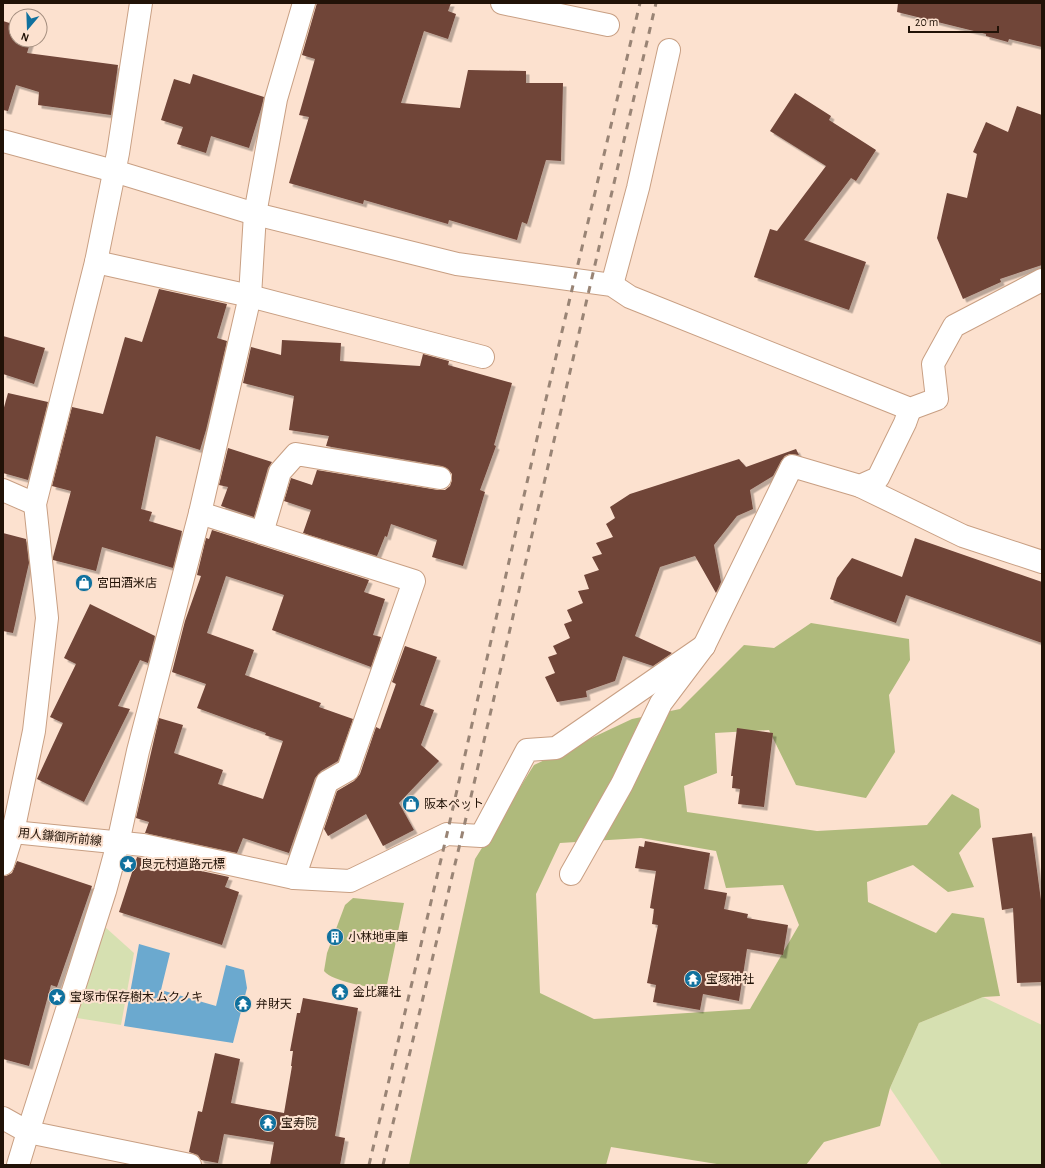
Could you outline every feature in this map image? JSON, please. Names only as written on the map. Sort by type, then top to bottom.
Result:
[{"type":"street","points":[[3,864],[8,832],[34,731],[47,618],[35,504],[96,262],[114,171],[141,3]]},
{"type":"street","points":[[18,1165],[105,891],[118,843],[138,751],[200,513],[250,296],[255,214],[276,99],[304,3]]},
{"type":"street","points":[[502,3],[608,25]]},
{"type":"street","points":[[612,285],[638,188],[669,50]]},
{"type":"street","points":[[3,141],[114,171],[255,214],[457,264],[612,285],[630,297],[907,416]]},
{"type":"street","points":[[96,262],[250,296],[483,357]]},
{"type":"street","points":[[869,482],[907,416],[937,399],[933,364],[954,326],[1042,280]]},
{"type":"street","points":[[262,533],[280,472],[296,454],[440,478]]},
{"type":"street","points":[[571,874],[622,784],[661,703],[704,646],[792,466],[869,482],[963,536],[1042,562]]},
{"type":"street","points":[[3,490],[35,504]]},
{"type":"street","points":[[200,513],[414,581],[348,770],[327,782],[294,878]]},
{"type":"street","name":"用人鎌御所前線","points":[[8,832],[144,846],[294,878],[350,881],[447,834],[481,836],[527,750],[556,748],[704,646]]},
{"type":"street","points":[[3,1118],[28,1132],[190,1165]]},
{"type":"green space","points":[[811,623],[909,639],[910,660],[889,695],[895,752],[866,798],[796,785],[769,730],[715,733],[717,773],[684,786],[687,812],[817,831],[927,825],[952,794],[979,809],[981,827],[959,853],[974,887],[948,892],[913,865],[867,882],[868,902],[936,933],[952,913],[984,918],[1000,996],[983,997],[919,1023],[890,1088],[880,1126],[824,1142],[806,1165],[723,1165],[611,1147],[606,1165],[409,1165],[475,859],[534,765],[632,719],[680,709],[744,645],[774,648]],"holes":[[[641,838],[716,851],[726,888],[783,885],[799,925],[750,1009],[594,1019],[540,993],[536,894],[560,843]]]},
{"type":"green space","points":[[353,898],[404,903],[386,989],[363,986],[344,981],[329,975],[324,971],[327,953],[345,905]]},
{"type":"green space","points":[[105,927],[134,953],[121,1025],[77,1018]]},
{"type":"green space","points":[[983,997],[1042,1025],[1042,1165],[942,1165],[890,1088],[919,1023]]},
{"type":"water","points":[[139,944],[170,953],[161,990],[216,1006],[226,965],[244,970],[247,988],[233,1043],[124,1026]]},
{"type":"building","points":[[317,3],[451,3],[448,11],[456,14],[448,39],[424,31],[401,103],[460,108],[468,70],[526,71],[526,83],[563,83],[561,161],[546,160],[527,224],[522,222],[517,240],[449,220],[448,224],[364,200],[363,204],[289,183],[309,117],[299,115],[315,59],[302,55]]},
{"type":"building","points":[[898,3],[1042,3],[1042,47],[1009,39],[1008,42],[986,36],[986,34],[897,12]]},
{"type":"building","points":[[3,21],[8,23],[8,48],[29,48],[27,53],[118,65],[111,115],[38,105],[39,92],[16,85],[8,111],[3,110]]},
{"type":"building","points":[[193,74],[264,97],[249,148],[211,136],[206,153],[177,144],[183,127],[161,120],[174,79],[190,84]]},
{"type":"building","points":[[795,93],[831,116],[829,120],[876,150],[856,181],[851,178],[804,240],[866,262],[849,310],[754,277],[770,229],[777,231],[826,166],[770,131]]},
{"type":"building","points":[[1017,106],[1042,115],[1042,265],[1000,279],[1001,282],[963,299],[937,238],[947,193],[967,198],[977,154],[973,152],[986,122],[1008,132]]},
{"type":"building","points":[[159,289],[227,304],[217,338],[227,341],[200,450],[156,436],[141,509],[152,512],[149,521],[182,531],[173,568],[102,547],[96,571],[53,560],[71,491],[52,486],[72,407],[103,414],[125,337],[142,342]]},
{"type":"building","points":[[3,336],[45,348],[34,384],[3,374]]},
{"type":"building","points":[[282,340],[341,343],[340,361],[420,366],[423,354],[449,361],[448,365],[512,383],[494,445],[496,446],[480,490],[485,492],[463,566],[432,557],[437,540],[391,524],[387,537],[385,536],[377,556],[303,533],[311,510],[284,501],[291,478],[312,485],[317,470],[445,490],[450,486],[452,474],[448,469],[442,466],[326,446],[329,436],[289,430],[294,396],[243,383],[251,347],[281,355]]},
{"type":"building","points":[[8,393],[48,402],[28,480],[3,473],[3,411]]},
{"type":"building","points":[[228,448],[272,462],[268,468],[254,517],[221,506],[228,487],[219,485]]},
{"type":"building","points":[[796,449],[799,455],[790,454],[785,456],[773,476],[750,490],[753,509],[737,516],[714,545],[721,582],[716,593],[695,556],[660,567],[635,636],[672,653],[653,666],[623,656],[615,681],[586,691],[587,697],[557,702],[545,677],[555,673],[548,657],[557,654],[553,646],[570,638],[564,624],[572,621],[567,610],[583,603],[578,591],[589,589],[584,575],[599,570],[592,557],[602,554],[596,543],[613,537],[606,524],[615,518],[610,507],[630,494],[739,459],[746,467]]},
{"type":"building","points":[[212,530],[369,580],[364,592],[385,599],[373,635],[381,637],[371,667],[272,630],[284,595],[226,576],[207,633],[254,650],[245,675],[321,703],[319,707],[353,719],[338,761],[321,771],[315,778],[289,853],[243,838],[237,853],[145,833],[149,822],[136,818],[159,718],[183,725],[174,753],[223,770],[218,784],[263,799],[283,741],[265,735],[266,733],[197,708],[206,684],[172,672],[185,621],[201,576],[197,575],[206,538],[209,539]]},
{"type":"building","points":[[3,533],[26,539],[29,563],[13,633],[3,631]]},
{"type":"building","points":[[915,538],[1042,582],[1042,643],[906,595],[896,623],[830,599],[837,578],[852,558],[902,577]]},
{"type":"building","points":[[90,604],[155,636],[148,663],[140,660],[118,706],[130,709],[84,802],[37,779],[63,723],[50,717],[76,664],[64,658]]},
{"type":"building","points":[[405,646],[437,657],[420,705],[434,710],[421,745],[439,761],[399,803],[414,830],[383,846],[366,814],[328,836],[324,829],[337,791],[354,781],[360,774],[376,727],[380,729],[396,684],[392,682]]},
{"type":"building","points":[[737,728],[773,733],[764,807],[738,804],[740,789],[732,788],[733,776],[731,776]]},
{"type":"building","points":[[1032,833],[1042,908],[1042,982],[1017,983],[1013,908],[1002,910],[992,838]]},
{"type":"building","points":[[645,841],[710,853],[704,889],[727,893],[724,909],[748,914],[747,918],[788,925],[783,955],[747,949],[739,1001],[703,994],[700,1010],[653,1002],[656,985],[647,983],[658,925],[652,924],[654,909],[650,908],[656,871],[635,868],[639,846],[644,847]]},
{"type":"building","points":[[137,857],[229,877],[225,887],[239,892],[222,945],[119,912]]},
{"type":"building","points":[[17,861],[92,886],[57,987],[51,985],[29,1066],[3,1059],[3,876],[12,873]]},
{"type":"building","points":[[303,998],[358,1008],[335,1136],[345,1138],[340,1165],[270,1165],[274,1142],[224,1134],[218,1163],[201,1160],[198,1155],[189,1152],[198,1111],[202,1112],[215,1053],[240,1059],[231,1103],[284,1113],[292,1066],[293,1051],[290,1051],[297,1013],[300,1013]]},
{"type":"railway","points":[[369,1165],[447,834],[546,399],[640,3]]},
{"type":"railway","points":[[383,1165],[462,835],[656,3]]},
{"type":"place","name":"宮田酒米店","points":[[84,583]]},
{"type":"place","name":"阪本ペット","points":[[411,804]]},
{"type":"place","name":"良元村道路元標","points":[[128,864]]},
{"type":"place","name":"小林地車庫","points":[[335,937]]},
{"type":"place","name":"宝塚神社","points":[[693,979]]},
{"type":"place","name":"金比羅社","points":[[340,992]]},
{"type":"place","name":"宝塚市保存樹木 ムクノキ","points":[[57,997]]},
{"type":"place","name":"弁財天","points":[[243,1004]]},
{"type":"place","name":"宝寿院","points":[[268,1123]]}]
